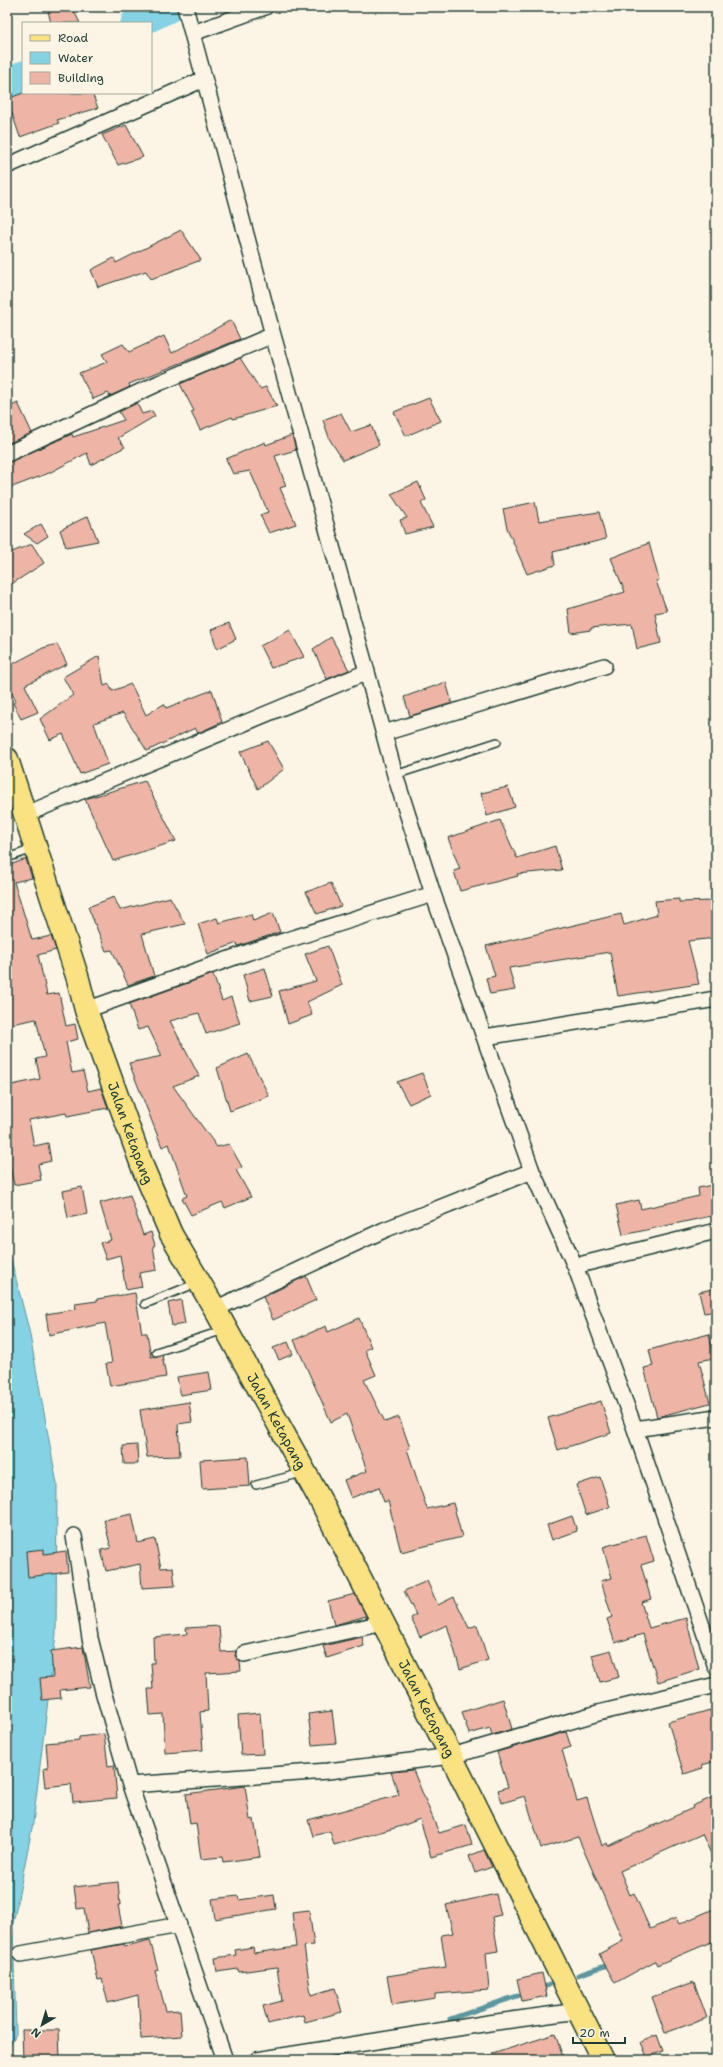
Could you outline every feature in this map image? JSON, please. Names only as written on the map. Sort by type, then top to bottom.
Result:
[{"type":"main road","name":"Jalan Ketapang","points":[[7,759],[78,979],[86,1010],[143,1168],[171,1234],[215,1309],[304,1472],[383,1623],[452,1756],[603,2060]]},
{"type":"street","points":[[193,33],[265,7]]},
{"type":"street","points":[[187,12],[273,335],[395,775],[433,894],[532,1171],[575,1266],[635,1429],[716,1667]]},
{"type":"street","points":[[7,166],[204,79]]},
{"type":"street","points":[[7,454],[158,382],[273,335]]},
{"type":"street","points":[[384,733],[604,666]]},
{"type":"street","points":[[24,815],[367,672]]},
{"type":"street","points":[[86,1010],[249,952],[433,894]]},
{"type":"street","points":[[485,1037],[716,999]]},
{"type":"street","points":[[215,1309],[384,1230],[532,1171]]},
{"type":"street","points":[[575,1266],[716,1231]]},
{"type":"street","points":[[635,1429],[716,1417]]},
{"type":"street","points":[[74,1536],[90,1638],[103,1691],[130,1785],[225,2060]]},
{"type":"street","points":[[244,1654],[383,1623]]},
{"type":"street","points":[[130,1785],[328,1771],[452,1756],[598,1713],[716,1685]]},
{"type":"street","points":[[21,1954],[179,1925]]},
{"type":"street","points":[[257,2060],[489,2023],[578,2011]]},
{"type":"lane","points":[[395,775],[497,742]]},
{"type":"lane","points":[[7,858],[35,848]]},
{"type":"lane","points":[[145,1304],[199,1282]]},
{"type":"lane","points":[[156,1352],[226,1330]]},
{"type":"lane","points":[[256,1485],[304,1472]]},
{"type":"water","points":[[7,1244],[29,1330],[57,1484],[56,1634],[33,1823],[13,1924],[16,2034],[7,2050]]},
{"type":"building","points":[[47,7],[72,7],[80,22],[51,22]]},
{"type":"building","points":[[22,93],[92,94],[98,108],[57,120],[59,123],[20,137],[7,99]]},
{"type":"building","points":[[126,125],[143,157],[118,165],[102,135]]},
{"type":"building","points":[[181,230],[201,260],[151,279],[146,271],[98,287],[91,270],[114,258],[116,263]]},
{"type":"building","points":[[231,320],[240,339],[129,384],[130,387],[110,396],[108,393],[93,399],[79,373],[107,362],[102,354],[123,344],[129,352],[164,336],[172,353]]},
{"type":"building","points":[[240,358],[260,389],[266,387],[277,406],[233,419],[232,417],[200,430],[191,412],[194,411],[180,384]]},
{"type":"building","points":[[429,398],[441,421],[406,436],[394,412]]},
{"type":"building","points":[[18,403],[32,433],[7,444],[7,408]]},
{"type":"building","points":[[137,403],[142,414],[152,411],[155,416],[118,438],[125,447],[91,465],[87,453],[49,473],[7,489],[7,463],[72,434],[73,437],[124,420],[119,412]]},
{"type":"building","points":[[341,413],[351,432],[371,425],[379,445],[343,460],[330,440],[323,420]]},
{"type":"building","points":[[292,435],[296,450],[275,456],[286,486],[280,488],[296,524],[269,533],[260,515],[268,512],[250,471],[233,474],[226,459],[265,442],[266,445]]},
{"type":"building","points":[[418,482],[426,500],[421,503],[433,527],[405,534],[400,520],[407,518],[391,494]]},
{"type":"building","points":[[535,502],[539,521],[599,512],[606,539],[553,552],[555,565],[527,574],[507,528],[503,509]]},
{"type":"building","points":[[88,516],[98,541],[66,547],[60,530]]},
{"type":"building","points":[[41,524],[48,536],[37,543],[24,534]]},
{"type":"building","points":[[649,543],[659,580],[656,581],[667,611],[655,613],[661,643],[637,649],[632,624],[591,628],[591,630],[571,633],[568,609],[625,592],[611,558]]},
{"type":"building","points":[[32,544],[44,563],[7,587],[7,554]]},
{"type":"building","points":[[229,623],[236,639],[217,649],[211,630]]},
{"type":"building","points":[[290,630],[304,657],[271,668],[260,646]]},
{"type":"building","points":[[331,637],[349,670],[327,679],[313,649]]},
{"type":"building","points":[[57,644],[67,664],[25,685],[38,712],[21,719],[13,703],[16,701],[7,683],[7,667],[43,648]]},
{"type":"building","points":[[99,656],[104,686],[109,684],[112,691],[131,684],[146,715],[164,704],[166,708],[212,690],[222,722],[198,733],[195,728],[147,751],[123,713],[94,723],[108,764],[80,774],[63,734],[50,740],[40,719],[73,695],[63,677]]},
{"type":"building","points":[[446,682],[452,703],[410,716],[404,697]]},
{"type":"building","points":[[268,741],[284,769],[258,789],[240,752]]},
{"type":"building","points":[[145,781],[176,841],[113,861],[85,799]]},
{"type":"building","points":[[508,787],[515,807],[487,816],[481,793]]},
{"type":"building","points":[[500,820],[517,858],[555,846],[562,870],[517,874],[518,876],[460,891],[454,871],[460,869],[448,838]]},
{"type":"building","points":[[26,859],[32,878],[14,882],[32,940],[51,936],[56,950],[38,955],[47,995],[59,993],[66,1026],[75,1024],[78,1039],[66,1042],[72,1073],[83,1071],[88,1091],[101,1088],[108,1108],[67,1116],[66,1113],[29,1120],[34,1146],[48,1143],[51,1161],[38,1164],[41,1180],[14,1185],[7,1153],[7,1107],[11,1106],[7,1086],[40,1079],[36,1059],[45,1057],[36,1019],[7,1025],[7,866]]},
{"type":"building","points":[[331,883],[341,906],[317,914],[306,892]]},
{"type":"building","points":[[114,897],[120,910],[170,897],[185,924],[142,934],[154,976],[128,985],[112,950],[106,951],[88,907]]},
{"type":"building","points":[[679,899],[679,902],[712,901],[716,921],[716,938],[688,941],[699,984],[618,996],[610,952],[509,968],[515,990],[490,994],[486,978],[495,976],[486,946],[621,914],[624,925],[657,915],[655,901]]},
{"type":"building","points":[[273,913],[280,932],[238,946],[237,943],[208,954],[198,924],[217,918],[219,923],[251,914],[253,921]]},
{"type":"building","points":[[328,946],[342,985],[307,1002],[312,1015],[288,1024],[279,991],[316,981],[305,954]]},
{"type":"building","points":[[265,968],[273,996],[250,1001],[243,975]]},
{"type":"building","points":[[213,974],[222,1001],[231,997],[240,1023],[206,1034],[199,1013],[170,1021],[199,1076],[173,1086],[217,1147],[229,1144],[242,1167],[236,1170],[251,1197],[225,1208],[222,1202],[191,1215],[182,1198],[187,1196],[169,1144],[162,1147],[129,1063],[162,1056],[148,1027],[138,1030],[129,1004]]},
{"type":"building","points":[[248,1054],[269,1096],[230,1111],[217,1068]]},
{"type":"building","points":[[422,1073],[431,1094],[409,1104],[397,1082]]},
{"type":"building","points":[[712,1185],[716,1202],[716,1215],[623,1235],[616,1205],[639,1200],[641,1209],[699,1196],[698,1188]]},
{"type":"building","points":[[82,1187],[87,1214],[68,1218],[63,1191]]},
{"type":"building","points":[[130,1195],[143,1235],[151,1232],[155,1245],[153,1246],[157,1270],[139,1273],[142,1287],[126,1290],[120,1255],[106,1259],[100,1243],[111,1240],[100,1203]]},
{"type":"building","points":[[306,1276],[316,1300],[273,1320],[263,1297]]},
{"type":"building","points":[[716,1288],[716,1311],[704,1313],[699,1292]]},
{"type":"building","points":[[135,1293],[142,1333],[147,1333],[151,1357],[162,1355],[166,1377],[110,1386],[106,1364],[112,1363],[105,1323],[49,1335],[46,1314],[76,1309],[75,1304]]},
{"type":"building","points":[[181,1300],[185,1324],[172,1326],[168,1303]]},
{"type":"building","points":[[359,1318],[371,1347],[365,1350],[376,1375],[364,1380],[385,1422],[399,1417],[410,1448],[407,1449],[427,1509],[453,1503],[462,1537],[401,1552],[388,1501],[384,1502],[379,1487],[351,1498],[344,1480],[367,1471],[347,1414],[331,1422],[294,1340],[326,1326],[328,1332]]},
{"type":"building","points":[[709,1334],[714,1358],[699,1361],[710,1403],[657,1417],[644,1368],[653,1366],[649,1350]]},
{"type":"building","points":[[288,1342],[293,1354],[279,1360],[273,1348]]},
{"type":"building","points":[[209,1372],[212,1390],[180,1395],[177,1377]]},
{"type":"building","points":[[601,1401],[611,1433],[558,1450],[548,1418]]},
{"type":"building","points":[[189,1402],[192,1422],[178,1424],[180,1456],[147,1457],[140,1410]]},
{"type":"building","points":[[137,1445],[138,1464],[124,1464],[123,1446]]},
{"type":"building","points":[[248,1457],[250,1486],[202,1489],[200,1460]]},
{"type":"building","points":[[600,1477],[610,1507],[586,1515],[576,1485]]},
{"type":"building","points":[[132,1514],[138,1543],[155,1539],[161,1568],[173,1567],[175,1586],[142,1588],[140,1564],[106,1571],[101,1550],[111,1548],[104,1520]]},
{"type":"building","points":[[572,1516],[577,1531],[552,1540],[547,1525]]},
{"type":"building","points":[[646,1535],[654,1561],[641,1565],[651,1599],[641,1602],[649,1628],[686,1618],[699,1669],[658,1682],[643,1634],[615,1643],[607,1619],[612,1617],[601,1581],[612,1578],[603,1547]]},
{"type":"building","points":[[44,1549],[44,1554],[66,1551],[68,1572],[28,1577],[26,1551]]},
{"type":"building","points":[[427,1581],[438,1605],[454,1597],[469,1628],[477,1625],[488,1660],[460,1669],[447,1625],[420,1637],[411,1618],[416,1615],[404,1591]]},
{"type":"building","points":[[355,1594],[366,1616],[334,1625],[328,1601]]},
{"type":"building","points":[[219,1626],[221,1652],[236,1651],[235,1656],[240,1662],[241,1671],[206,1673],[208,1711],[200,1712],[203,1750],[165,1753],[163,1714],[150,1715],[148,1689],[153,1689],[151,1663],[154,1663],[153,1637],[187,1634],[186,1628]]},
{"type":"building","points":[[362,1637],[364,1646],[327,1658],[323,1646]]},
{"type":"building","points":[[83,1647],[90,1687],[60,1690],[61,1698],[42,1700],[40,1678],[53,1677],[51,1651]]},
{"type":"building","points":[[611,1650],[619,1677],[600,1682],[592,1655]]},
{"type":"building","points":[[503,1699],[512,1729],[492,1735],[490,1728],[469,1734],[462,1712]]},
{"type":"building","points":[[710,1710],[716,1728],[716,1761],[702,1765],[703,1768],[684,1774],[668,1722]]},
{"type":"building","points":[[332,1711],[336,1743],[312,1745],[308,1714]]},
{"type":"building","points":[[260,1713],[263,1754],[241,1755],[238,1715]]},
{"type":"building","points":[[566,1732],[571,1747],[562,1750],[577,1801],[587,1798],[602,1846],[607,1843],[608,1846],[693,1808],[692,1806],[716,1796],[716,1865],[702,1834],[620,1871],[630,1895],[634,1893],[650,1929],[676,1918],[679,1924],[716,1908],[716,1940],[657,1965],[655,1961],[615,1983],[599,1954],[623,1941],[578,1837],[541,1848],[525,1796],[502,1803],[498,1790],[508,1787],[497,1752]]},
{"type":"building","points":[[104,1734],[108,1766],[114,1765],[117,1798],[73,1802],[71,1784],[45,1787],[43,1769],[48,1768],[46,1743],[79,1740],[79,1737]]},
{"type":"building","points":[[413,1770],[439,1833],[466,1825],[472,1845],[431,1857],[420,1819],[402,1826],[334,1845],[330,1831],[313,1836],[308,1820],[399,1795],[391,1772]]},
{"type":"building","points":[[245,1786],[250,1820],[254,1819],[260,1857],[223,1862],[222,1857],[201,1859],[196,1823],[190,1824],[186,1794]]},
{"type":"building","points":[[484,1850],[492,1867],[475,1873],[469,1856]]},
{"type":"building","points":[[118,1882],[120,1905],[118,1905],[122,1926],[88,1933],[84,1908],[77,1909],[74,1887]]},
{"type":"building","points":[[496,1894],[501,1915],[492,1917],[498,1951],[486,1953],[489,1990],[435,1994],[435,1998],[392,2005],[387,1976],[446,1967],[441,1935],[453,1933],[446,1905]]},
{"type":"building","points":[[274,1895],[276,1909],[215,1919],[212,1899],[238,1896],[239,1900]]},
{"type":"building","points":[[309,1910],[314,1945],[304,1946],[311,1995],[335,1988],[342,2012],[305,2022],[303,2015],[268,2024],[263,2006],[282,2001],[277,1967],[239,1972],[238,1969],[217,1972],[215,1958],[236,1955],[235,1950],[253,1947],[254,1953],[296,1947],[292,1912]]},
{"type":"building","points":[[150,1940],[158,1970],[155,1971],[166,2011],[180,2010],[182,2036],[141,2039],[138,1995],[108,2003],[102,1979],[98,1980],[91,1950],[124,1944],[125,1946]]},
{"type":"building","points":[[542,1973],[547,1996],[522,2001],[517,1979]]},
{"type":"building","points":[[694,1982],[707,2018],[665,2033],[652,1997]]},
{"type":"building","points":[[22,2030],[59,2030],[60,2060],[23,2060]]},
{"type":"building","points":[[555,2034],[564,2060],[487,2060],[486,2056]]},
{"type":"building","points":[[657,2035],[663,2051],[647,2057],[641,2042]]},
{"type":"waterway","points":[[138,22],[169,7]]},
{"type":"waterway","points":[[7,84],[22,76]]},
{"type":"waterway","points":[[578,1975],[611,1964]]},
{"type":"waterway","points":[[539,1989],[549,1985]]},
{"type":"waterway","points":[[450,2019],[526,1993]]},
{"type":"waterway","points":[[330,2060],[335,2058]]}]
